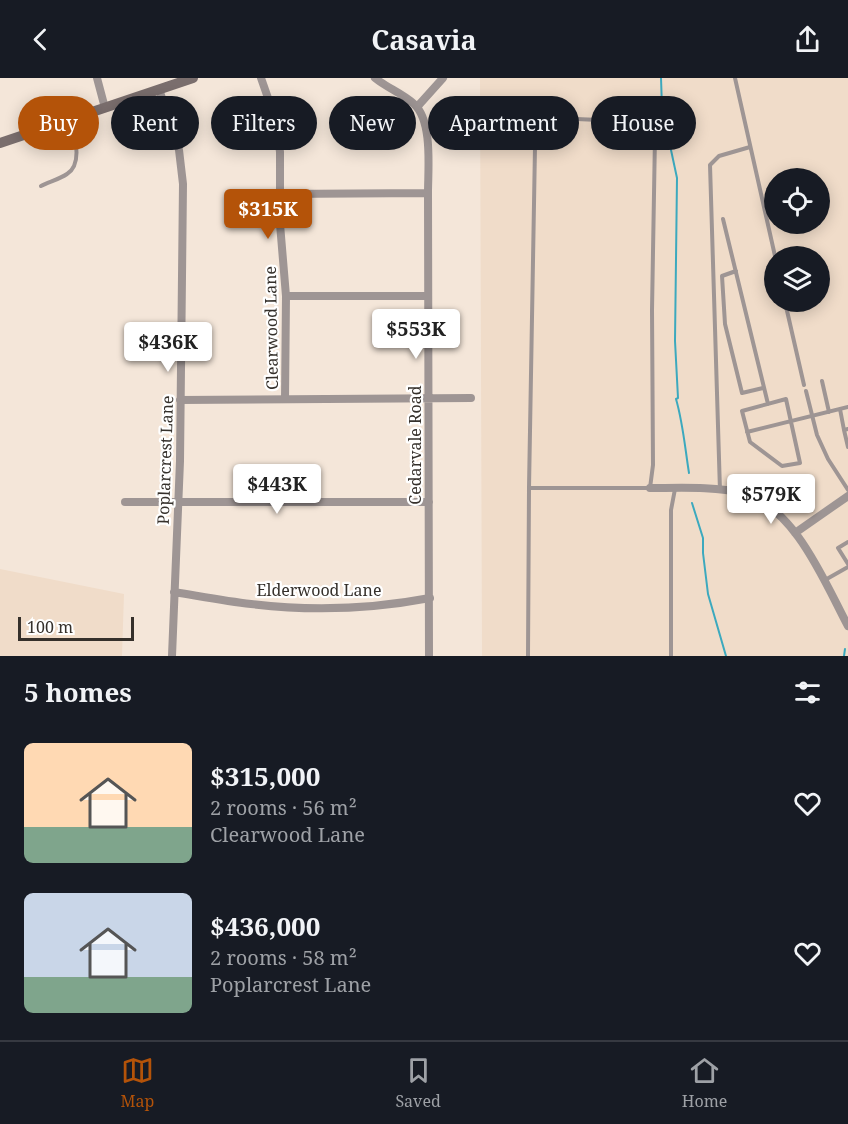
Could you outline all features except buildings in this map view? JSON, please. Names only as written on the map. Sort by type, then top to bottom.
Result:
[{"type":"main road","points":[[99,110],[193,78]]},
{"type":"main road","points":[[0,143],[18,137]]},
{"type":"street","points":[[97,78],[105,108]]},
{"type":"street","name":"Clearwood Lane","points":[[261,78],[279,135],[281,233],[286,296],[285,399]]},
{"type":"street","points":[[375,78],[417,107],[442,78]]},
{"type":"street","name":"Poplarcrest Lane","points":[[159,89],[179,150],[183,184],[178,502],[172,656]]},
{"type":"street","name":"Cedarvale Road","points":[[417,107],[426,128],[428,193],[429,656]]},
{"type":"street","points":[[280,194],[428,193]]},
{"type":"street","points":[[286,296],[428,296]]},
{"type":"street","points":[[180,400],[471,398]]},
{"type":"street","points":[[650,488],[742,493],[763,503],[784,519],[803,544],[848,626]]},
{"type":"street","points":[[795,533],[848,496]]},
{"type":"street","points":[[125,502],[429,502]]},
{"type":"street","name":"Elderwood Lane","points":[[174,592],[290,607],[359,606],[430,598]]},
{"type":"lane","points":[[735,78],[773,246]]},
{"type":"lane","points":[[528,656],[529,488],[536,147],[544,121],[554,118],[644,122],[655,136],[652,310],[653,465],[650,488],[529,488]]},
{"type":"lane","points":[[720,491],[710,165],[719,156],[750,147]]},
{"type":"lane","points":[[41,186],[68,174],[75,166],[75,150]]},
{"type":"lane","points":[[723,219],[768,404]]},
{"type":"lane","points":[[736,271],[722,276],[725,324],[742,393],[764,388]]},
{"type":"lane","points":[[787,312],[804,385]]},
{"type":"lane","points":[[822,381],[829,412]]},
{"type":"lane","points":[[806,391],[817,435],[828,459],[848,490]]},
{"type":"lane","points":[[786,399],[800,463],[782,466],[750,442],[742,411],[768,404],[786,399]]},
{"type":"lane","points":[[747,432],[848,407]]},
{"type":"lane","points":[[840,409],[848,447]]},
{"type":"lane","points":[[672,656],[671,510],[676,488]]},
{"type":"lane","points":[[824,581],[848,566],[838,548],[848,542]]},
{"type":"shaded area","points":[[480,78],[848,78],[848,656],[482,656],[480,150],[579,150],[579,96],[480,96]]},
{"type":"shaded area","points":[[0,569],[124,594],[122,656],[0,656]]},
{"type":"waterway","points":[[661,78],[662,108],[677,178],[675,341],[678,398],[676,399],[689,473]]},
{"type":"waterway","points":[[692,503],[703,538],[708,594],[726,656]]},
{"type":"waterway","points":[[844,656],[845,649]]}]
